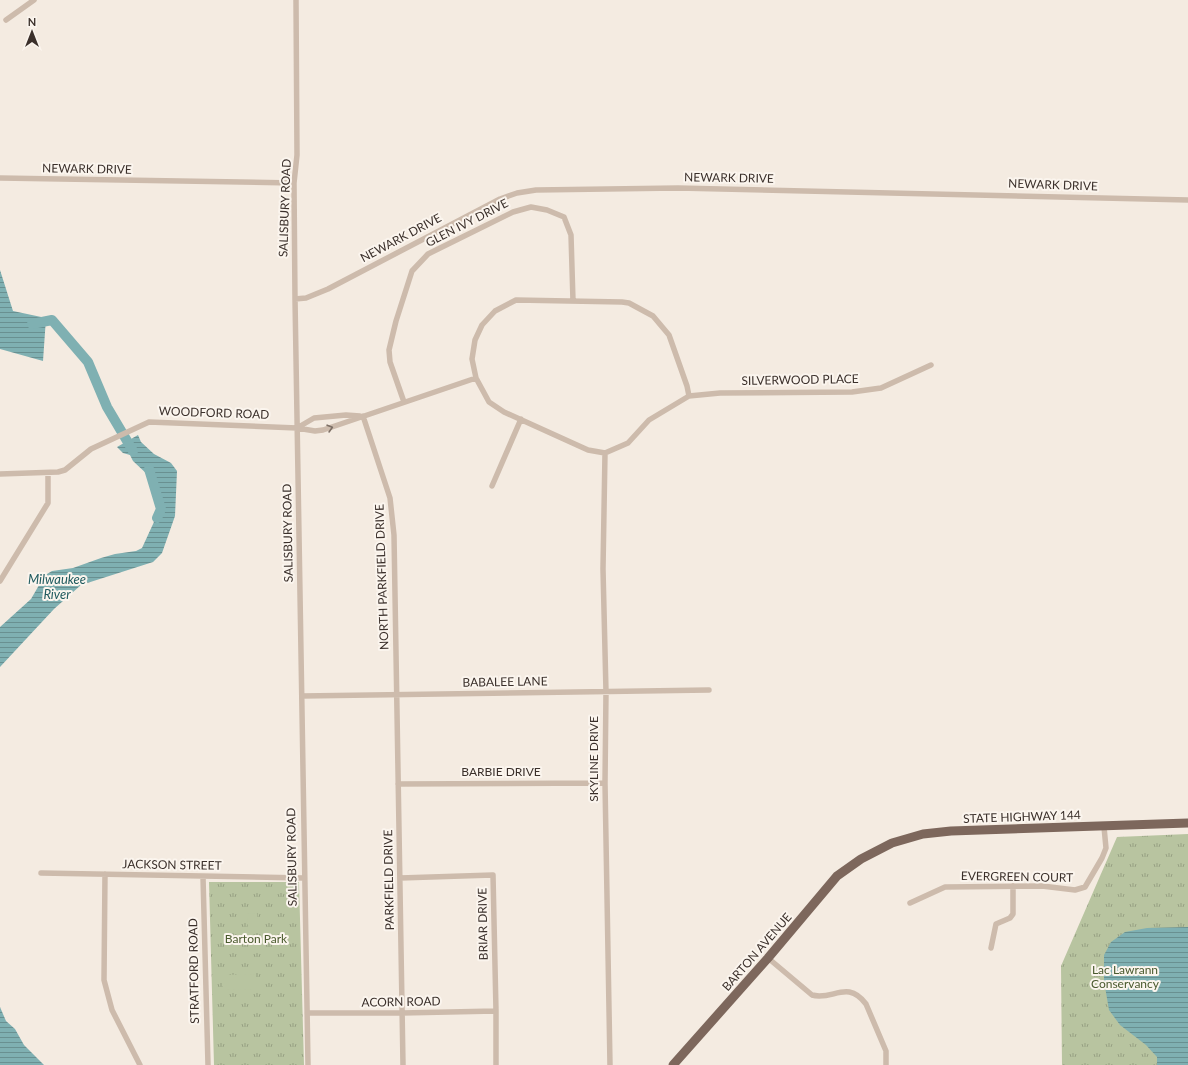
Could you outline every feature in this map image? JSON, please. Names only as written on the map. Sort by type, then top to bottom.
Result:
[{"type":"main road","name":"STATE HIGHWAY 144","points":[[861,859],[892,843],[923,834],[951,831],[1188,823]]},
{"type":"main road","name":"BARTON AVENUE","points":[[674,1065],[768,958],[837,876],[861,859]]},
{"type":"street","points":[[6,20],[34,0]]},
{"type":"street","name":"SALISBURY ROAD","points":[[296,0],[297,155],[294,183],[295,299],[308,1065]]},
{"type":"street","name":"NEWARK DRIVE","points":[[0,178],[294,183]]},
{"type":"street","name":"NEWARK DRIVE","points":[[295,299],[306,298],[328,289],[500,199],[517,193],[536,190],[678,188],[1188,200]]},
{"type":"street","name":"GLEN IVY DRIVE","points":[[404,402],[390,362],[389,350],[396,321],[412,271],[428,254],[513,212],[530,207],[547,210],[564,217],[571,235],[573,301]]},
{"type":"street","points":[[516,300],[573,301],[630,303],[653,316],[669,335],[687,386],[689,396],[649,420],[628,443],[605,453],[588,450],[504,412],[489,402],[476,378],[472,359],[475,340],[482,325],[495,311],[516,300]]},
{"type":"street","name":"SILVERWOOD PLACE","points":[[689,396],[720,393],[852,392],[881,388],[931,365]]},
{"type":"street","name":"WOODFORD ROAD","points":[[0,474],[48,473],[64,470],[91,449],[149,422],[297,428],[315,431],[323,430],[476,378]]},
{"type":"street","name":"WOODFORD ROAD","points":[[297,428],[314,418],[346,415],[363,416]]},
{"type":"street","name":"NORTH PARKFIELD DRIVE","points":[[363,416],[390,498],[394,535],[397,694]]},
{"type":"street","points":[[492,486],[521,419]]},
{"type":"street","name":"SKYLINE DRIVE","points":[[605,453],[603,569],[606,692],[605,783],[610,1065]]},
{"type":"street","points":[[0,581],[48,502],[48,473]]},
{"type":"street","name":"BABALEE LANE","points":[[302,696],[709,690]]},
{"type":"street","name":"PARKFIELD DRIVE","points":[[397,694],[403,1065]]},
{"type":"street","name":"BARBIE DRIVE","points":[[398,784],[605,783]]},
{"type":"street","name":"EVERGREEN COURT","points":[[910,903],[945,887],[1042,886],[1075,890],[1085,887],[1102,858],[1106,848],[1104,827]]},
{"type":"street","name":"JACKSON STREET","points":[[41,873],[304,878]]},
{"type":"street","points":[[105,874],[104,980],[112,1010],[140,1065]]},
{"type":"street","name":"BRIAR DRIVE","points":[[400,878],[493,875],[496,1065]]},
{"type":"street","name":"STRATFORD ROAD","points":[[203,877],[208,1065]]},
{"type":"street","points":[[991,948],[996,924],[1010,918],[1013,914],[1013,886]]},
{"type":"street","points":[[768,958],[812,995],[820,997],[828,994],[850,991],[861,997],[866,1004],[886,1051],[886,1065]]},
{"type":"street","name":"ACORN ROAD","points":[[307,1013],[496,1011]]},
{"type":"green space","name":"Lac Lawrann Conservancy","points":[[1188,834],[1188,1065],[1062,1065],[1061,966],[1117,837]]},
{"type":"green space","name":"Barton Park","points":[[209,882],[299,882],[304,1065],[214,1065]]},
{"type":"green space","points":[[257,913],[258,933],[248,933],[247,914]]},
{"type":"green space","points":[[256,974],[256,989],[223,990],[223,975]]},
{"type":"water","points":[[0,270],[13,311],[46,318],[43,361],[0,349]]},
{"type":"water","name":"Milwaukee River","points":[[138,435],[141,442],[154,454],[171,463],[177,471],[175,516],[162,553],[153,562],[81,585],[54,609],[0,667],[0,627],[31,599],[47,574],[52,571],[73,568],[101,558],[136,551],[142,548],[159,511],[162,500],[160,493],[149,476],[133,461],[130,455],[123,453],[117,447]]},
{"type":"water","points":[[1188,927],[1188,1065],[1157,1065],[1157,1057],[1146,1045],[1120,1025],[1109,1010],[1104,981],[1104,955],[1111,942],[1125,932],[1147,928]]},
{"type":"water","points":[[0,1007],[6,1021],[15,1029],[24,1045],[44,1065],[0,1065]]},
{"type":"waterway","name":"Milwaukee River","points":[[32,324],[52,320],[88,362],[107,407],[133,451]]},
{"type":"waterway","name":"Milwaukee River","points":[[149,469],[161,509],[157,518]]}]
